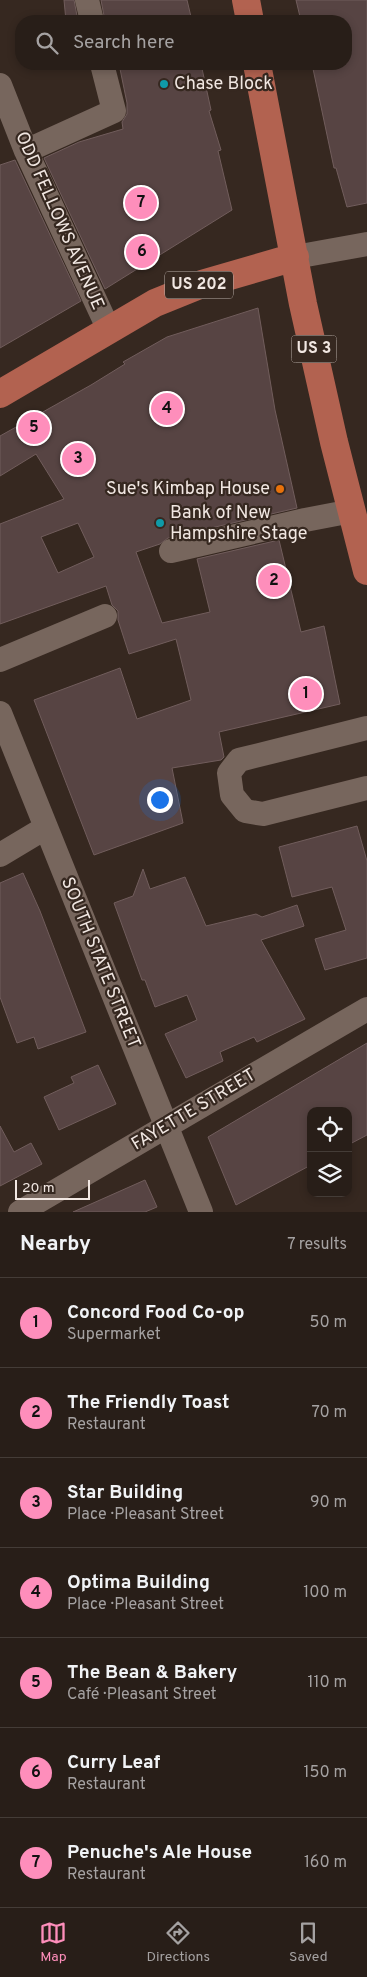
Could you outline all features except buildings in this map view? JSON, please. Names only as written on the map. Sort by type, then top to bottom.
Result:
[{"type":"main road","points":[[246,0],[249,15]]},
{"type":"main road","name":"US 3","points":[[258,70],[303,304],[334,442],[367,571]]},
{"type":"main road","name":"US 202","points":[[0,394],[154,303],[202,284],[295,257]]},
{"type":"street","points":[[87,0],[91,15]]},
{"type":"street","points":[[26,151],[114,111],[104,70]]},
{"type":"street","name":"ODD FELLOWS AVENUE","points":[[0,85],[26,151],[108,330]]},
{"type":"street","points":[[295,257],[367,244]]},
{"type":"street","points":[[171,551],[352,511]]},
{"type":"street","points":[[0,660],[105,616]]},
{"type":"street","name":"SOUTH STATE STREET","points":[[0,713],[201,1212]]},
{"type":"street","points":[[367,728],[239,760],[229,773],[232,794],[245,812],[263,814],[367,788]]},
{"type":"street","points":[[0,856],[45,828]]},
{"type":"street","name":"FAYETTE STREET","points":[[20,1212],[367,1009]]},
{"type":"place","name":"Chase Block","points":[[164,84]]},
{"type":"place","name":"Penuche's Ale House","points":[[141,203]]},
{"type":"place","name":"Curry Leaf","points":[[142,252]]},
{"type":"place","name":"Optima Building","points":[[167,409]]},
{"type":"place","name":"The Bean & Bakery","points":[[34,428]]},
{"type":"place","name":"Star Building","points":[[78,459]]},
{"type":"place","name":"Sue's Kimbap House","points":[[280,489]]},
{"type":"place","name":"Bank of New Hampshire Stage","points":[[160,523]]},
{"type":"place","name":"The Friendly Toast","points":[[274,581]]},
{"type":"place","name":"Concord Food Co-op","points":[[306,694]]}]
